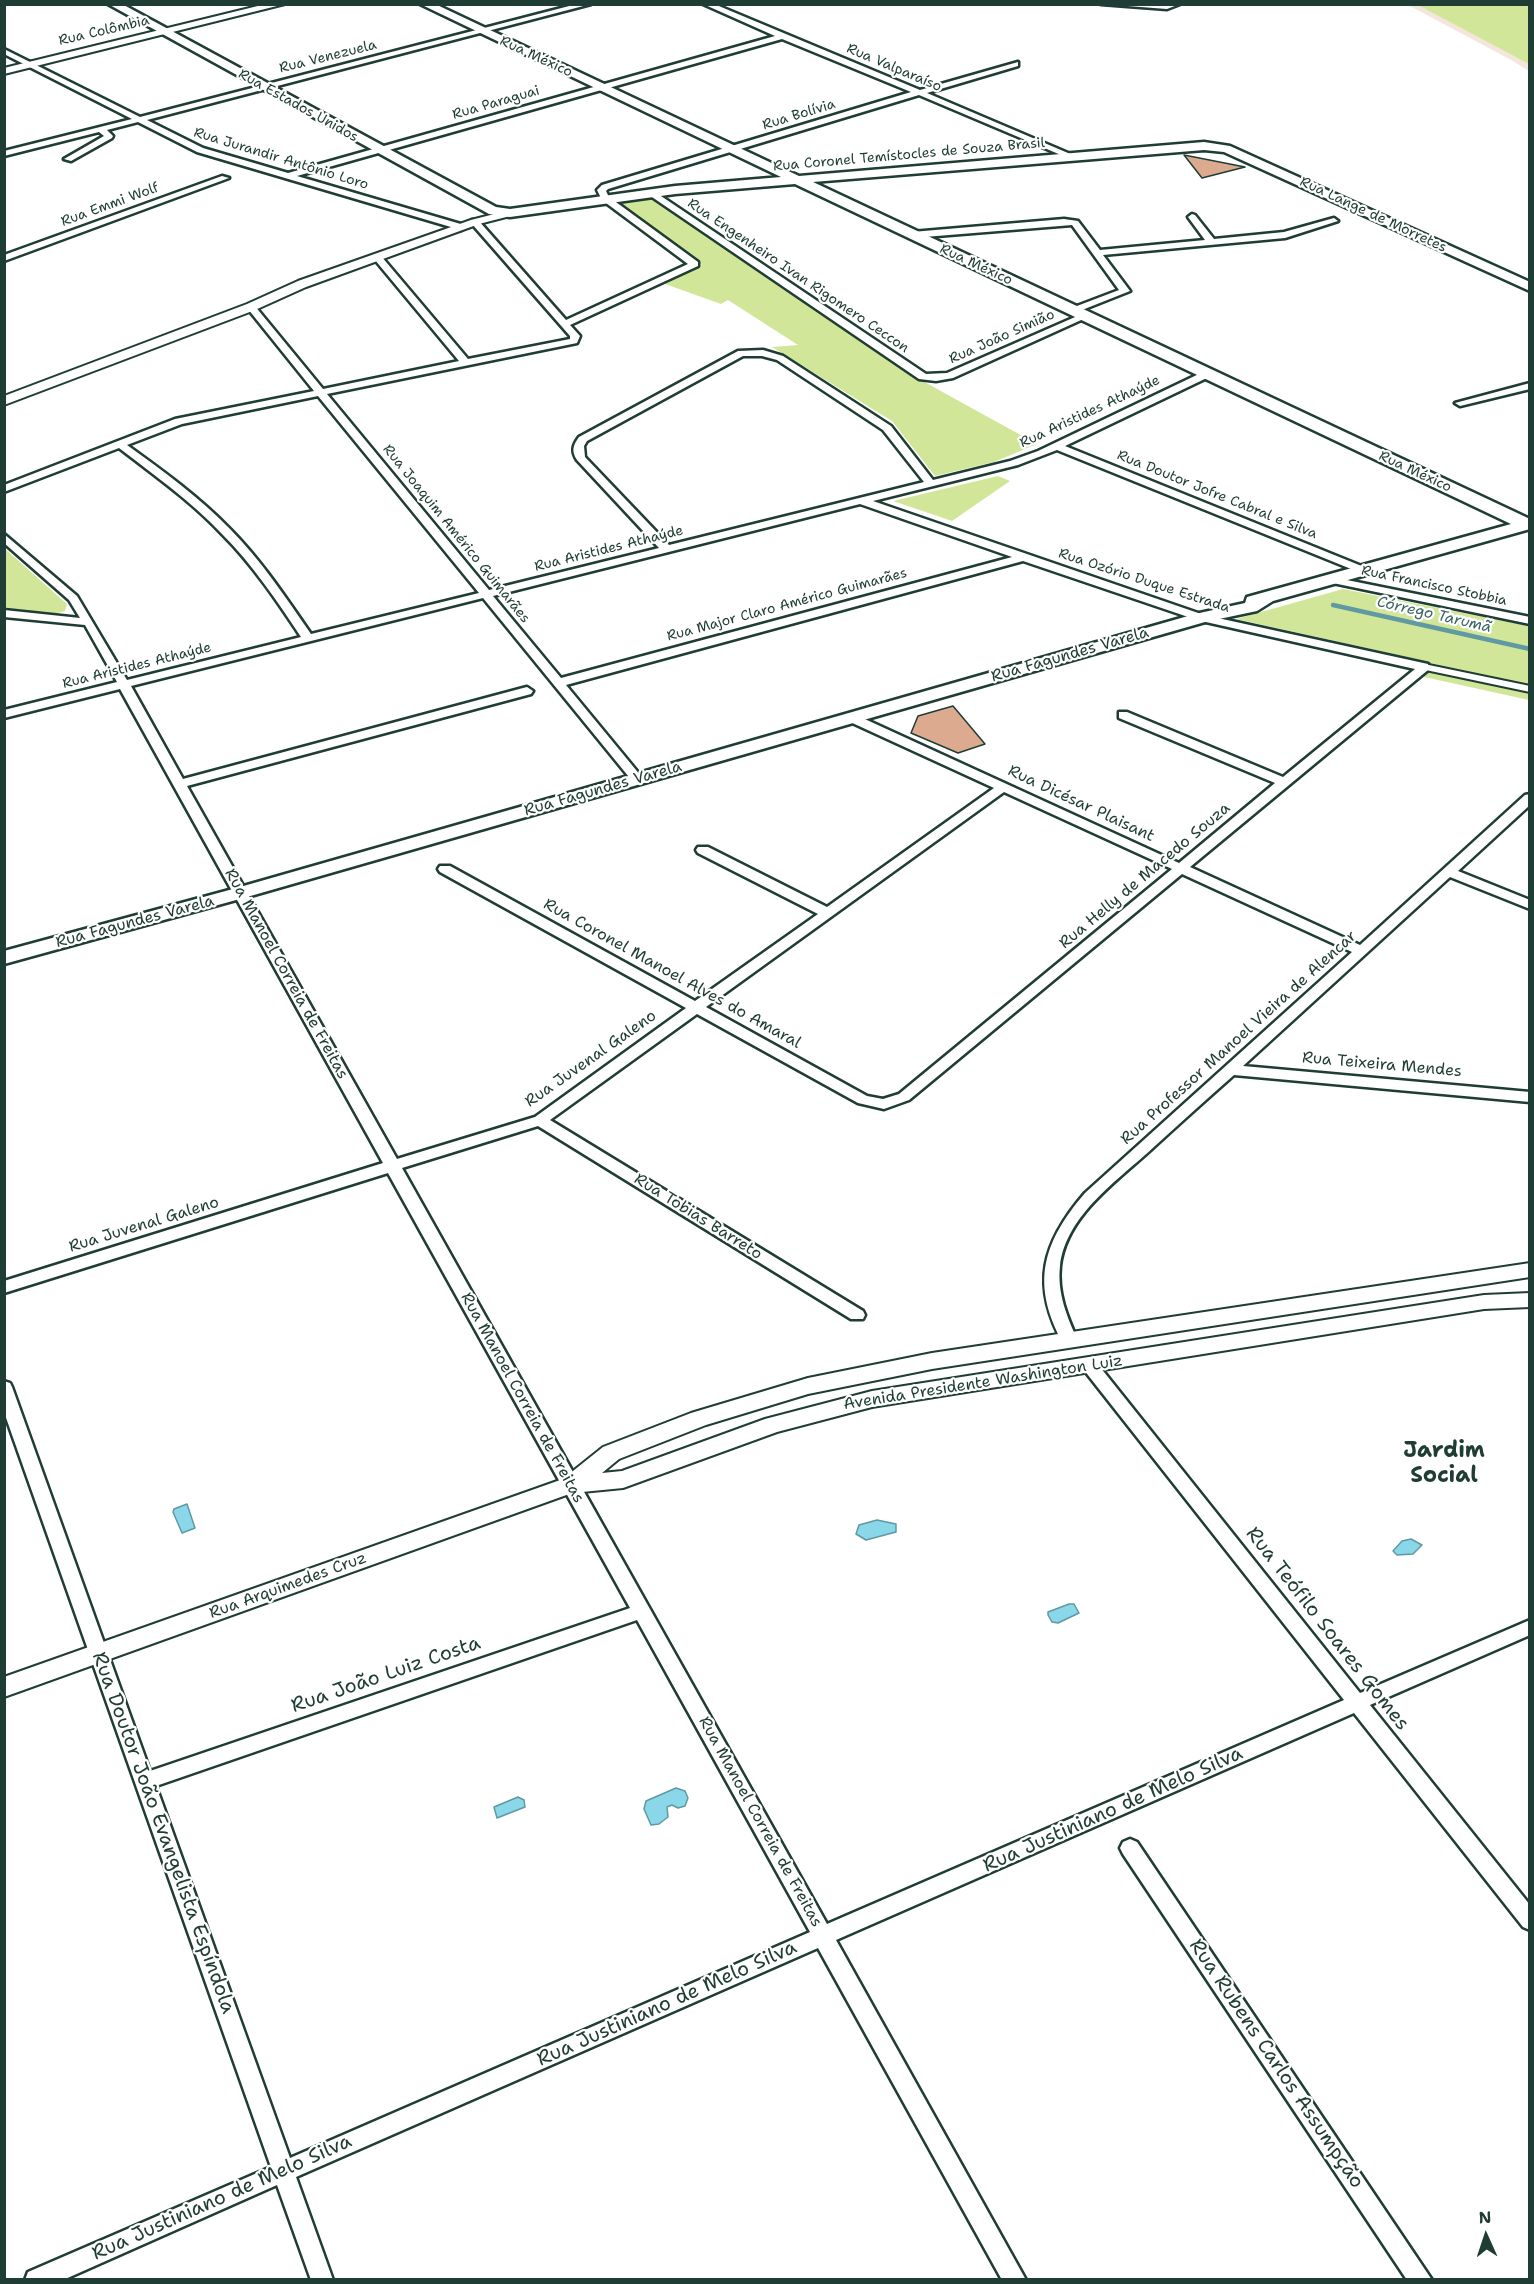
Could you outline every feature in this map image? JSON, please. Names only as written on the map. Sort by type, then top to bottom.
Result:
[{"type":"main road","name":"Rua Estados Unidos","points":[[113,4],[483,207],[510,213]]},
{"type":"main road","name":"Rua México","points":[[425,4],[1207,375],[1528,524]]},
{"type":"main road","name":"Rua Coronel Temístocles de Souza Brasil","points":[[510,213],[605,198],[737,185],[1186,146],[1216,147]]},
{"type":"main road","name":"Rua Lange de Morretes","points":[[1216,147],[1250,158],[1530,287]]},
{"type":"main road","points":[[737,185],[764,178],[773,169]]},
{"type":"main road","name":"Rua Fagundes Varela","points":[[4,958],[240,893],[1201,618],[1251,607],[1266,599],[1528,524]]},
{"type":"street","name":"Rua Colômbia","points":[[5,71],[280,4]]},
{"type":"street","name":"Rua Venezuela","points":[[4,154],[588,4]]},
{"type":"street","name":"Rua Valparaíso","points":[[706,4],[1071,156]]},
{"type":"street","points":[[1104,4],[1167,7],[1177,4]]},
{"type":"street","name":"Rua Paraguai","points":[[287,176],[783,36]]},
{"type":"street","name":"Rua Jurandir Antônio Loro","points":[[4,51],[200,150],[461,227]]},
{"type":"street","points":[[5,71],[14,64],[17,57]]},
{"type":"street","name":"Rua Bolívia","points":[[605,198],[601,190],[612,184],[1015,64]]},
{"type":"street","points":[[68,159],[109,136],[101,129]]},
{"type":"street","name":"Rua Emmi Wolf","points":[[4,258],[225,178]]},
{"type":"street","name":"Rua Engenheiro Ivan Rigomero Ceccon","points":[[652,193],[919,375],[929,378]]},
{"type":"street","points":[[564,324],[695,264],[605,198]]},
{"type":"street","points":[[475,222],[483,215],[483,207]]},
{"type":"street","points":[[4,401],[251,308],[292,288],[475,222],[510,213]]},
{"type":"street","points":[[1192,217],[1211,241]]},
{"type":"street","points":[[912,235],[1070,222],[1078,225],[1098,253],[1285,235],[1334,221]]},
{"type":"street","points":[[4,489],[185,420],[574,341],[575,336],[475,222]]},
{"type":"street","name":"Rua João Simião","points":[[929,378],[949,376],[1125,291],[1098,253]]},
{"type":"street","points":[[378,258],[467,364]]},
{"type":"street","name":"Rua Joaquim Américo Guimarães","points":[[251,308],[637,779]]},
{"type":"street","points":[[667,550],[581,458],[578,445],[583,439],[741,353],[763,353],[780,358],[878,422],[894,435],[931,484]]},
{"type":"street","name":"Rua Aristides Athaýde","points":[[4,714],[1014,463],[1057,446],[1207,375]]},
{"type":"street","points":[[1460,403],[1530,386]]},
{"type":"street","points":[[120,444],[192,500],[227,532],[257,567],[308,639]]},
{"type":"street","name":"Rua Doutor Jofre Cabral e Silva","points":[[1057,446],[1365,571]]},
{"type":"street","name":"Rua Ozório Duque Estrada","points":[[861,501],[1201,618],[1424,668],[1530,689]]},
{"type":"street","name":"Rua Manoel Correia de Freitas","points":[[4,537],[73,598],[89,622],[1015,2280]]},
{"type":"street","name":"Rua Major Claro Américo Guimarães","points":[[558,682],[1024,557]]},
{"type":"street","name":"Rua Francisco Stobbia","points":[[1332,580],[1530,621]]},
{"type":"street","points":[[4,613],[89,622]]},
{"type":"street","name":"Rua Helly de Macedo Souza","points":[[884,1104],[904,1096],[1424,668]]},
{"type":"street","points":[[180,784],[527,691]]},
{"type":"street","points":[[1123,715],[1285,783]]},
{"type":"street","name":"Rua Dicésar Plaisant","points":[[852,718],[1362,951]]},
{"type":"street","name":"Rua Juvenal Galeno","points":[[4,1287],[540,1120],[1003,787]]},
{"type":"street","name":"Rua Professor Manoel Vieira de Alencar","points":[[1070,1341],[1055,1306],[1051,1287],[1052,1266],[1058,1243],[1073,1216],[1090,1197],[1530,798]]},
{"type":"street","points":[[703,850],[827,913]]},
{"type":"street","name":"Rua Coronel Manoel Alves do Amaral","points":[[445,869],[863,1100],[884,1104]]},
{"type":"street","points":[[1449,872],[1530,905]]},
{"type":"street","name":"Rua Teixeira Mendes","points":[[1231,1070],[1530,1097]]},
{"type":"street","name":"Rua Tobias Barreto","points":[[540,1120],[857,1315]]},
{"type":"street","name":"Avenida Presidente Washington Luiz","points":[[571,1485],[611,1453],[699,1419],[773,1396],[896,1367],[1530,1270]]},
{"type":"street","name":"Avenida Presidente Washington Luiz","points":[[571,1485],[623,1479],[773,1425],[872,1399],[1484,1302],[1530,1300]]},
{"type":"street","points":[[1070,1341],[1090,1366]]},
{"type":"street","name":"Rua Teófilo Soares Gomes","points":[[1090,1366],[1530,1921]]},
{"type":"street","name":"Rua Doutor João Evangelista Espíndola","points":[[4,1387],[322,2280]]},
{"type":"street","name":"Rua Arquimedes Cruz","points":[[4,1687],[571,1485]]},
{"type":"street","name":"Rua João Luiz Costa","points":[[145,1781],[641,1611]]},
{"type":"street","name":"Rua Justiniano de Melo Silva","points":[[36,2280],[1530,1627]]},
{"type":"street","name":"Rua Rubens Carlos Assumpção","points":[[1130,1848],[1421,2280]]},
{"type":"shaded area","points":[[1408,5],[1529,5],[1529,71],[1513,61]]},
{"type":"green space","points":[[1418,5],[1529,5],[1529,64]]},
{"type":"green space","points":[[653,199],[919,379],[1037,444],[994,462],[935,476],[892,421],[772,347],[798,345],[728,300],[721,304],[665,284],[702,265],[621,203]]},
{"type":"green space","points":[[998,476],[1010,481],[952,521],[893,501]]},
{"type":"green space","points":[[4,548],[67,604],[65,611],[42,614],[5,607]]},
{"type":"green space","points":[[1343,589],[1529,626],[1529,700],[1424,677],[1430,668],[1416,659],[1236,619]]},
{"type":"water","points":[[187,1504],[195,1528],[182,1533],[173,1512],[174,1509]]},
{"type":"water","points":[[877,1520],[896,1524],[896,1532],[866,1540],[856,1534],[859,1525]]},
{"type":"water","points":[[1411,1539],[1422,1545],[1413,1554],[1397,1555],[1393,1551],[1402,1541]]},
{"type":"water","points":[[1074,1604],[1079,1613],[1058,1623],[1052,1622],[1048,1612]]},
{"type":"water","points":[[676,1788],[685,1791],[688,1798],[685,1806],[667,1807],[668,1817],[659,1824],[651,1825],[644,1809],[646,1801]]},
{"type":"water","points":[[518,1797],[524,1800],[525,1807],[497,1818],[494,1807]]},
{"type":"building","points":[[1184,155],[1245,167],[1202,178]]},
{"type":"building","points":[[953,706],[985,744],[958,753],[911,733],[918,716]]},
{"type":"waterway","name":"Córrego Tarumã","points":[[1333,605],[1530,649]]},
{"type":"district","name":"Jardim Social","points":[[1444,1464]]}]
